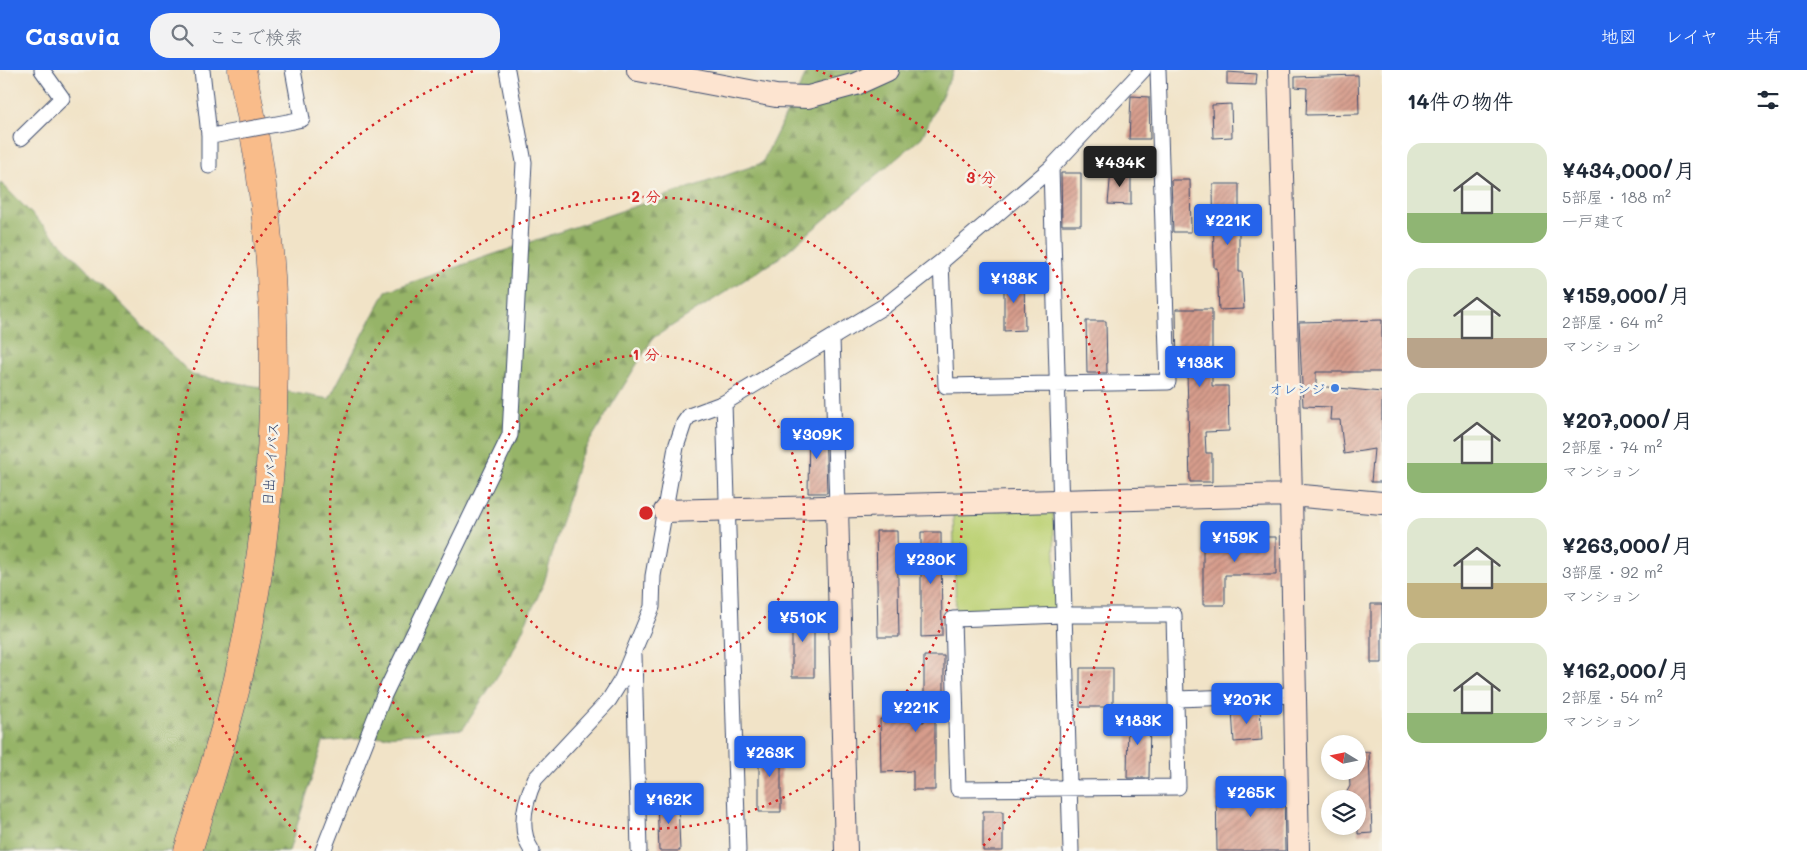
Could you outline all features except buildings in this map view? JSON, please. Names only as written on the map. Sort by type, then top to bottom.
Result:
[{"type":"highway","name":"日出バイパス","points":[[188,851],[215,768],[236,687],[257,582],[268,497],[275,383],[273,288],[266,210],[256,140],[242,70]]},
{"type":"highway","points":[[257,70],[277,209],[282,286],[275,383]]},
{"type":"street","points":[[20,138],[62,98],[42,70]]},
{"type":"street","points":[[202,70],[213,135],[209,166]]},
{"type":"street","points":[[213,135],[302,119],[293,70]]},
{"type":"street","points":[[323,851],[384,695],[510,434],[524,162],[507,70]]},
{"type":"street","points":[[638,70],[776,96],[808,97],[856,84],[887,70]]},
{"type":"street","points":[[532,851],[524,834],[524,815],[529,792],[535,779],[609,700],[622,679],[652,606],[654,576],[665,511],[676,448],[684,422],[689,416],[724,402],[832,338],[886,304],[941,262],[1051,168],[1143,70]]},
{"type":"street","points":[[941,262],[946,386],[1168,382],[1158,70]]},
{"type":"street","points":[[1279,70],[1291,496],[1298,851]]},
{"type":"street","points":[[1051,168],[1071,851]]},
{"type":"street","points":[[832,338],[846,851]]},
{"type":"street","points":[[724,402],[738,851]]},
{"type":"street","points":[[665,511],[1291,496],[1382,503]]},
{"type":"street","points":[[1174,615],[1178,787],[958,789],[953,619],[1063,616],[1174,615]]},
{"type":"street","points":[[634,649],[639,851]]},
{"type":"street","points":[[1177,699],[1294,695]]},
{"type":"green space","points":[[808,70],[954,70],[922,137],[779,258],[653,338],[580,457],[544,583],[511,655],[463,729],[323,742],[289,851],[0,851],[0,182],[192,375],[329,399],[386,291],[762,163]]},
{"type":"green space","points":[[1053,508],[1057,609],[956,614],[953,512]]},
{"type":"place","name":"オレンジ","points":[[1335,388]]}]
